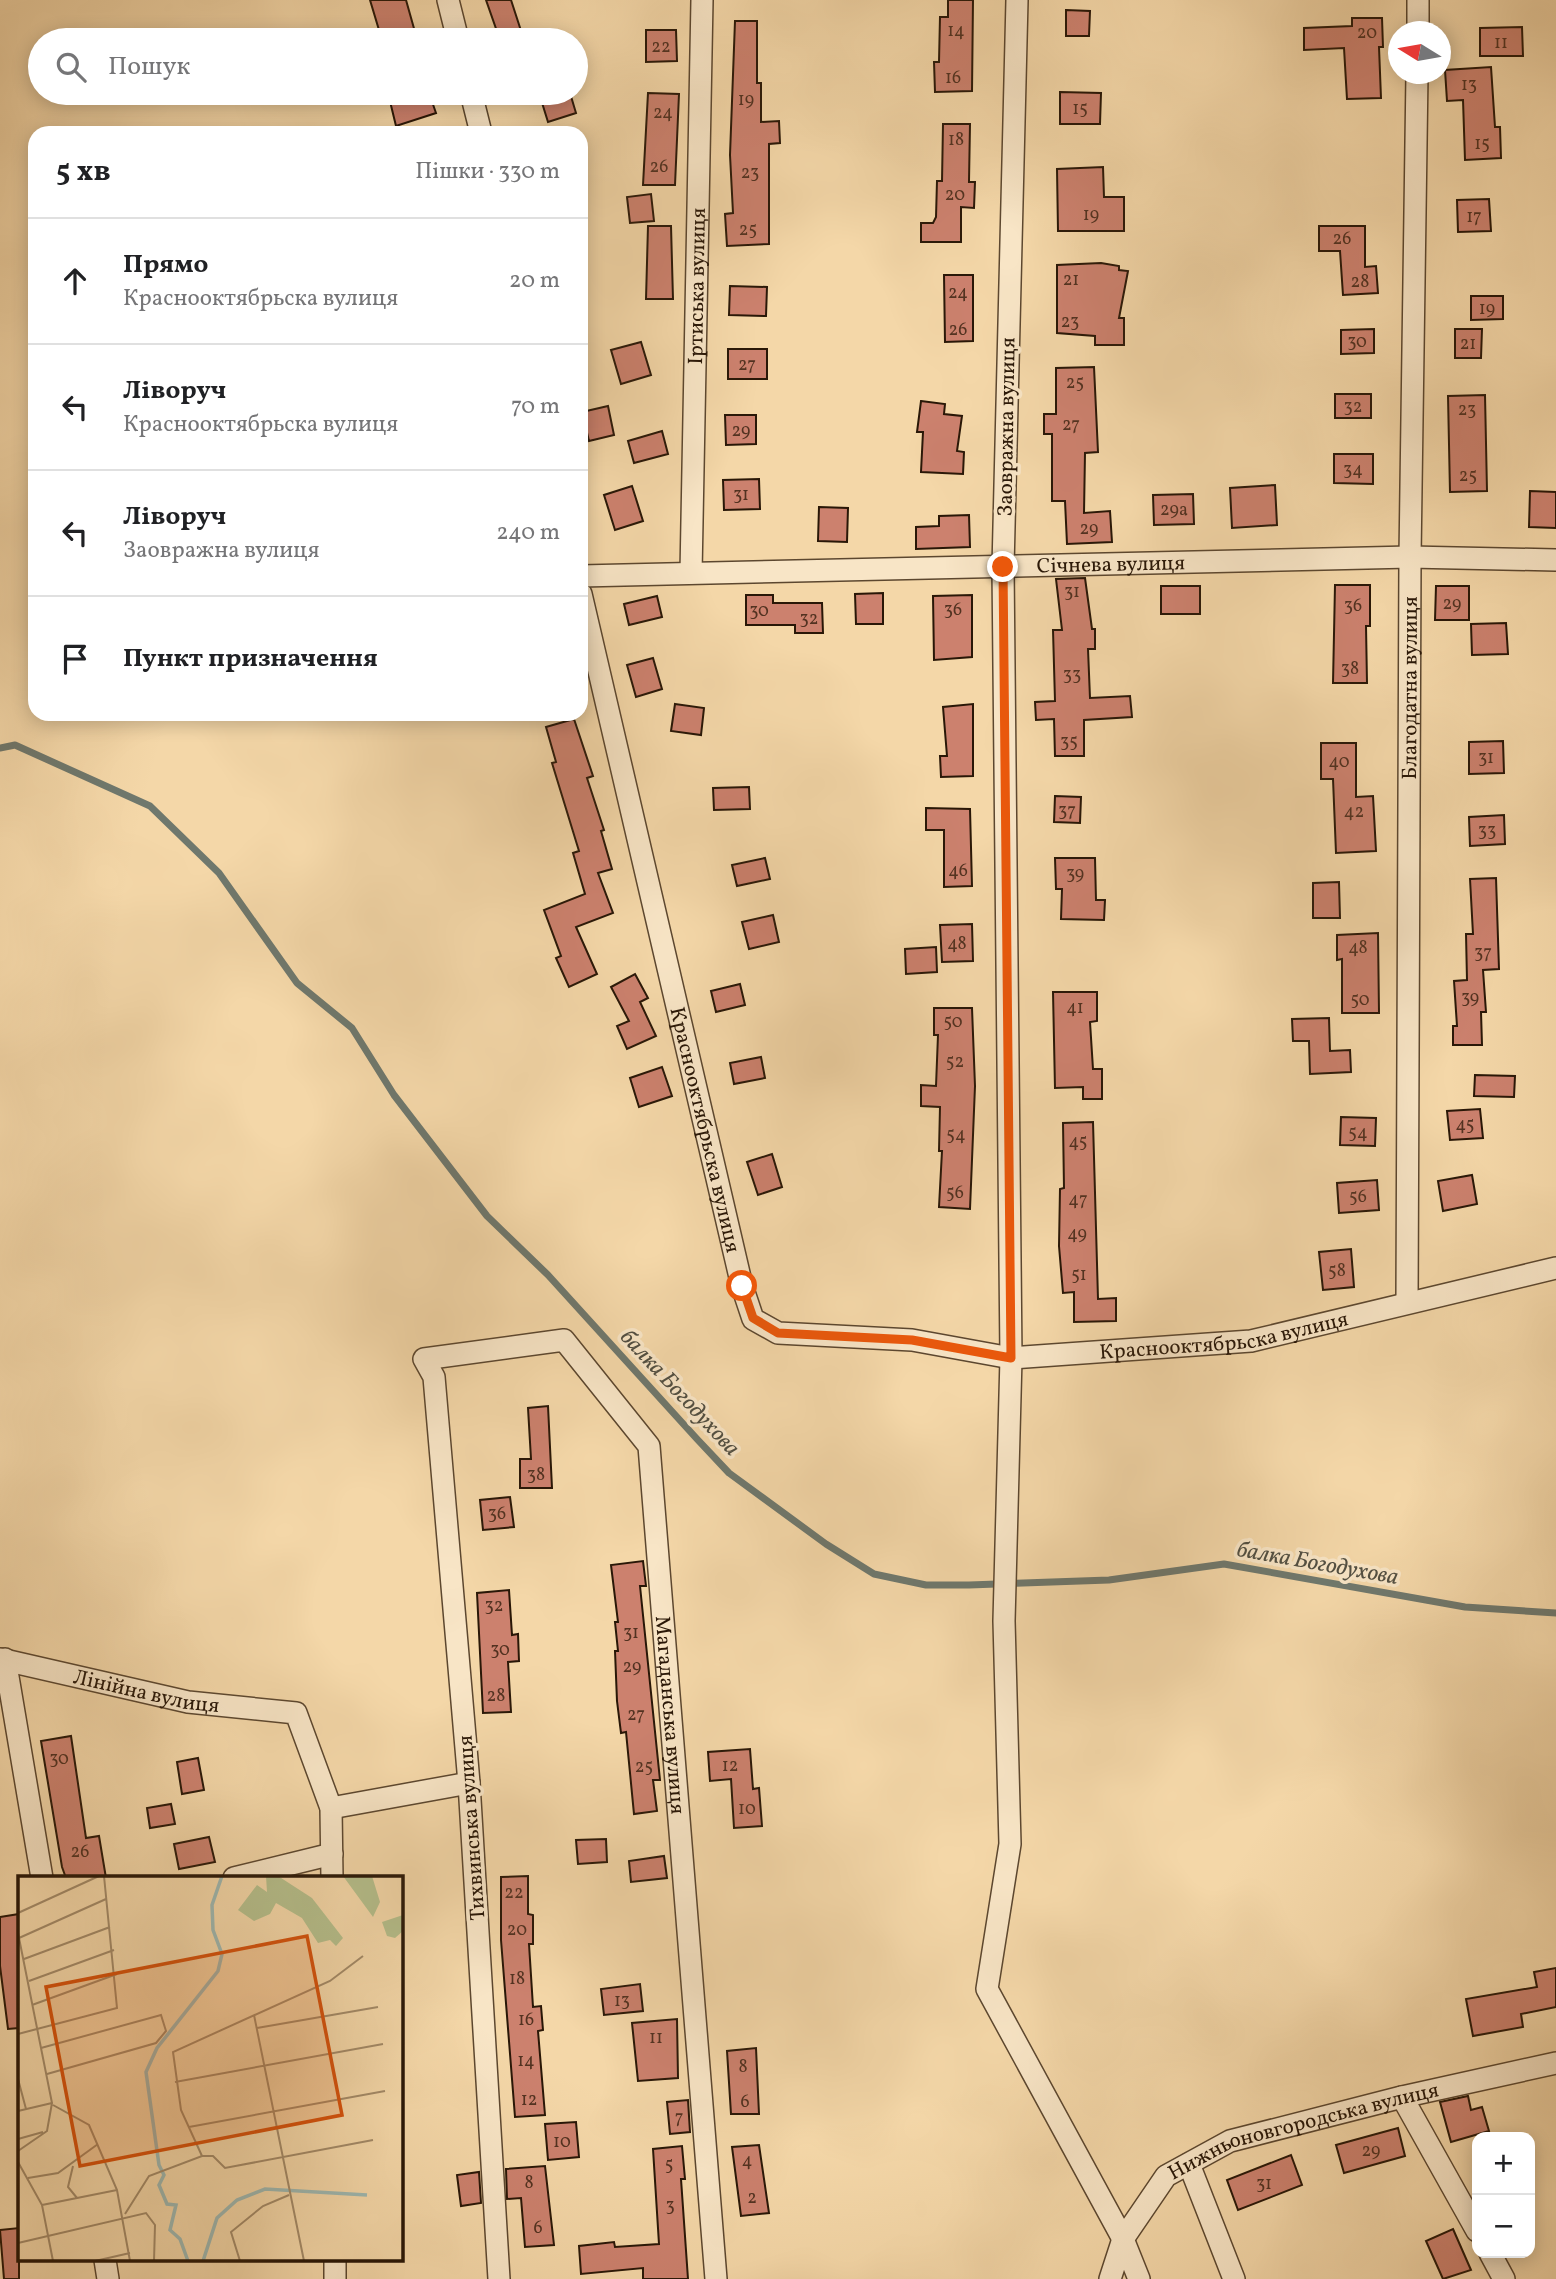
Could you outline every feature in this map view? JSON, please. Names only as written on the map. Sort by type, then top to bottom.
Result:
[{"type":"street","points":[[448,0],[455,28]]},
{"type":"street","name":"Іртиська вулиця","points":[[691,573],[702,0]]},
{"type":"street","name":"Заовражна вулиця","points":[[1017,0],[1003,567],[1011,1358],[1004,1621],[1010,1844],[987,1989],[1123,2239],[1139,2279]]},
{"type":"street","points":[[1418,0],[1418,21]]},
{"type":"street","name":"Благодатна вулиця","points":[[1407,1301],[1410,557],[1417,84]]},
{"type":"street","points":[[474,105],[479,126]]},
{"type":"street","name":"Січнева вулиця","points":[[588,576],[1410,557],[1556,560]]},
{"type":"street","name":"Краснооктябрьска вулиця","points":[[588,624],[742,1286],[753,1318],[778,1333],[912,1340],[1011,1358],[1251,1341],[1407,1301],[1556,1268]]},
{"type":"street","name":"Магаданська вулиця","points":[[434,1377],[424,1359],[564,1340],[649,1446],[716,2279]]},
{"type":"street","name":"Тихвинська вулиця","points":[[434,1377],[469,1783],[499,2279]]},
{"type":"street","points":[[3,1659],[42,1876]]},
{"type":"street","name":"Лінійна вулиця","points":[[3,1659],[188,1702],[296,1713],[331,1808]]},
{"type":"street","points":[[332,1876],[331,1808],[469,1783]]},
{"type":"street","points":[[242,1876],[332,1854]]},
{"type":"street","name":"Нижньоновгородська вулиця","points":[[1110,2279],[1123,2239],[1166,2176],[1230,2141],[1402,2097],[1556,2063]]},
{"type":"street","points":[[1402,2097],[1472,2222]]},
{"type":"street","points":[[1189,2164],[1234,2279]]},
{"type":"street","points":[[1493,2258],[1504,2279]]},
{"type":"building","points":[[370,0],[406,0],[414,28],[378,28]]},
{"type":"building","points":[[486,0],[511,0],[520,28],[496,28]]},
{"type":"building","points":[[948,0],[973,0],[972,91],[935,92],[934,62],[939,62],[940,17],[948,17]]},
{"type":"building","points":[[1066,10],[1090,11],[1089,36],[1066,36]]},
{"type":"building","points":[[1352,18],[1382,18],[1383,47],[1379,47],[1381,98],[1347,99],[1344,48],[1304,50],[1304,28],[1352,26]]},
{"type":"building","points":[[735,21],[757,21],[757,83],[761,83],[761,122],[779,121],[780,143],[769,144],[769,244],[727,246],[725,214],[733,213],[730,155]]},
{"type":"building","points":[[1522,27],[1523,56],[1480,56],[1480,28]]},
{"type":"building","points":[[646,30],[676,30],[677,61],[646,62]]},
{"type":"building","points":[[1491,67],[1495,127],[1500,127],[1501,158],[1465,160],[1463,100],[1447,101],[1446,84],[1451,84],[1451,70]]},
{"type":"building","points":[[1060,92],[1101,93],[1100,124],[1060,124]]},
{"type":"building","points":[[648,93],[679,94],[675,185],[643,185]]},
{"type":"building","points":[[391,105],[433,105],[436,113],[396,126]]},
{"type":"building","points":[[543,105],[574,105],[576,113],[548,122]]},
{"type":"building","points":[[943,124],[970,124],[969,182],[975,182],[974,208],[961,207],[961,242],[921,242],[921,223],[933,223],[936,217],[937,181],[942,181]]},
{"type":"building","points":[[1103,167],[1104,197],[1124,197],[1124,231],[1058,231],[1057,169]]},
{"type":"building","points":[[651,194],[654,221],[630,223],[627,197]]},
{"type":"building","points":[[1489,199],[1491,231],[1458,232],[1457,200]]},
{"type":"building","points":[[648,226],[671,226],[673,299],[646,299]]},
{"type":"building","points":[[1319,226],[1365,226],[1365,267],[1376,266],[1378,293],[1343,295],[1340,251],[1319,251]]},
{"type":"building","points":[[1101,263],[1119,266],[1119,270],[1128,271],[1119,318],[1124,318],[1124,345],[1095,345],[1095,336],[1057,333],[1057,265]]},
{"type":"building","points":[[944,275],[973,275],[973,341],[945,342]]},
{"type":"building","points":[[730,286],[767,287],[766,316],[729,315]]},
{"type":"building","points":[[1471,296],[1503,296],[1503,319],[1471,320]]},
{"type":"building","points":[[1374,329],[1374,353],[1341,354],[1341,330]]},
{"type":"building","points":[[1455,329],[1482,329],[1481,358],[1455,358]]},
{"type":"building","points":[[641,342],[651,375],[621,384],[611,350]]},
{"type":"building","points":[[728,349],[767,349],[767,379],[728,379]]},
{"type":"building","points":[[1094,367],[1098,452],[1085,453],[1084,513],[1110,511],[1112,542],[1067,544],[1065,501],[1052,501],[1052,434],[1044,434],[1044,414],[1056,414],[1056,368]]},
{"type":"building","points":[[1335,394],[1371,394],[1371,418],[1335,418]]},
{"type":"building","points":[[1485,395],[1487,491],[1450,492],[1448,396]]},
{"type":"building","points":[[921,401],[945,404],[944,414],[962,416],[957,451],[964,452],[963,474],[921,472],[923,432],[917,432]]},
{"type":"building","points":[[608,406],[614,435],[589,441],[588,411]]},
{"type":"building","points":[[725,415],[756,415],[756,444],[726,445]]},
{"type":"building","points":[[662,431],[668,454],[634,463],[628,441]]},
{"type":"building","points":[[1334,454],[1373,454],[1373,484],[1334,483]]},
{"type":"building","points":[[759,479],[760,509],[724,510],[723,480]]},
{"type":"building","points":[[1275,485],[1277,525],[1232,528],[1230,488]]},
{"type":"building","points":[[632,486],[643,521],[615,530],[604,495]]},
{"type":"building","points":[[1530,491],[1556,492],[1556,528],[1529,527]]},
{"type":"building","points":[[1193,494],[1194,524],[1154,525],[1153,495]]},
{"type":"building","points":[[819,507],[848,508],[847,542],[818,541]]},
{"type":"building","points":[[969,515],[970,547],[916,549],[916,527],[939,526],[939,516]]},
{"type":"building","points":[[1085,578],[1092,629],[1095,629],[1095,649],[1088,649],[1090,698],[1130,696],[1132,717],[1084,720],[1084,756],[1055,756],[1054,719],[1036,720],[1035,702],[1055,701],[1053,630],[1062,630],[1056,579]]},
{"type":"building","points":[[1335,585],[1370,585],[1370,626],[1366,626],[1367,683],[1333,683]]},
{"type":"building","points":[[1161,586],[1200,586],[1200,614],[1161,614]]},
{"type":"building","points":[[1436,586],[1469,586],[1469,620],[1435,620]]},
{"type":"building","points":[[883,593],[883,624],[856,624],[855,594]]},
{"type":"building","points":[[746,595],[773,595],[773,603],[822,603],[823,633],[795,633],[795,625],[746,625]]},
{"type":"building","points":[[972,595],[972,657],[934,660],[933,596]]},
{"type":"building","points":[[657,596],[662,617],[629,625],[624,604]]},
{"type":"building","points":[[1506,623],[1508,654],[1472,655],[1471,624]]},
{"type":"building","points":[[653,658],[662,689],[636,697],[627,665]]},
{"type":"building","points":[[675,704],[704,708],[701,735],[671,731]]},
{"type":"building","points":[[973,704],[973,776],[941,777],[940,756],[947,756],[943,707]]},
{"type":"building","points":[[575,721],[593,776],[587,778],[604,830],[601,831],[612,869],[598,873],[613,913],[576,927],[597,974],[569,987],[556,958],[561,956],[544,910],[585,894],[573,853],[579,851],[552,763],[556,762],[546,727]]},
{"type":"building","points":[[1503,741],[1504,773],[1469,774],[1469,742]]},
{"type":"building","points":[[1321,743],[1356,743],[1356,797],[1373,796],[1376,851],[1336,853],[1333,779],[1321,779]]},
{"type":"building","points":[[749,787],[750,809],[714,810],[713,788]]},
{"type":"building","points":[[1055,796],[1081,797],[1080,823],[1054,822]]},
{"type":"building","points":[[926,808],[970,809],[972,886],[944,887],[944,830],[926,830]]},
{"type":"building","points":[[1504,815],[1505,844],[1470,846],[1469,817]]},
{"type":"building","points":[[765,858],[770,879],[737,886],[732,865]]},
{"type":"building","points":[[1055,858],[1095,858],[1096,900],[1105,900],[1104,920],[1061,919],[1062,889],[1056,889]]},
{"type":"building","points":[[1496,878],[1499,969],[1483,970],[1486,1012],[1481,1012],[1482,1045],[1453,1045],[1453,1026],[1457,1026],[1454,981],[1467,980],[1466,934],[1473,934],[1470,879]]},
{"type":"building","points":[[1339,882],[1340,918],[1313,918],[1313,883]]},
{"type":"building","points":[[773,915],[779,942],[749,949],[742,922]]},
{"type":"building","points":[[972,924],[973,961],[942,962],[940,925]]},
{"type":"building","points":[[1378,933],[1379,1013],[1342,1013],[1342,959],[1337,960],[1337,935]]},
{"type":"building","points":[[936,947],[937,972],[906,974],[905,949]]},
{"type":"building","points":[[635,974],[648,998],[640,1002],[656,1036],[627,1049],[617,1026],[629,1021],[611,987]]},
{"type":"building","points":[[740,984],[745,1005],[716,1012],[711,991]]},
{"type":"building","points":[[1053,992],[1097,992],[1097,1021],[1090,1022],[1093,1069],[1102,1069],[1102,1099],[1083,1099],[1083,1087],[1055,1088]]},
{"type":"building","points":[[934,1008],[972,1008],[975,1086],[970,1209],[939,1207],[942,1151],[939,1151],[940,1107],[921,1106],[921,1085],[936,1086],[938,1035],[934,1035]]},
{"type":"building","points":[[1329,1018],[1330,1051],[1350,1050],[1351,1072],[1310,1074],[1309,1041],[1293,1041],[1292,1019]]},
{"type":"building","points":[[761,1057],[765,1078],[734,1084],[730,1063]]},
{"type":"building","points":[[662,1067],[672,1096],[639,1107],[630,1078]]},
{"type":"building","points":[[1475,1075],[1515,1076],[1514,1097],[1474,1096]]},
{"type":"building","points":[[1480,1109],[1483,1138],[1450,1140],[1447,1111]]},
{"type":"building","points":[[1341,1117],[1376,1118],[1375,1146],[1340,1145]]},
{"type":"building","points":[[1093,1122],[1098,1299],[1116,1298],[1116,1321],[1074,1322],[1074,1292],[1063,1293],[1059,1246],[1060,1189],[1064,1188],[1063,1123]]},
{"type":"building","points":[[772,1154],[782,1187],[758,1195],[747,1162]]},
{"type":"building","points":[[1472,1175],[1477,1204],[1443,1211],[1438,1181]]},
{"type":"building","points":[[1377,1180],[1379,1210],[1339,1213],[1337,1183]]},
{"type":"building","points":[[1351,1249],[1354,1287],[1323,1290],[1319,1252]]},
{"type":"building","points":[[548,1406],[552,1488],[520,1488],[520,1459],[531,1459],[528,1408]]},
{"type":"building","points":[[510,1497],[514,1527],[483,1530],[480,1500]]},
{"type":"building","points":[[643,1561],[646,1586],[640,1586],[660,1780],[653,1780],[657,1811],[634,1814],[626,1732],[621,1733],[617,1701],[615,1651],[618,1651],[615,1622],[618,1622],[611,1565]]},
{"type":"building","points":[[509,1590],[512,1635],[518,1634],[519,1661],[508,1662],[511,1712],[483,1713],[477,1593]]},
{"type":"building","points":[[71,1736],[86,1838],[99,1836],[106,1876],[65,1876],[41,1741]]},
{"type":"building","points":[[750,1749],[753,1789],[759,1788],[762,1826],[734,1828],[731,1779],[710,1781],[708,1752]]},
{"type":"building","points":[[198,1758],[204,1790],[182,1794],[177,1762]]},
{"type":"building","points":[[171,1804],[175,1824],[150,1828],[147,1808]]},
{"type":"building","points":[[209,1837],[215,1862],[179,1869],[174,1844]]},
{"type":"building","points":[[606,1839],[607,1862],[578,1864],[576,1840]]},
{"type":"building","points":[[664,1856],[667,1878],[631,1882],[629,1861]]},
{"type":"building","points":[[528,1876],[528,1914],[533,1915],[533,1944],[529,1944],[533,2007],[541,2006],[543,2030],[538,2031],[545,2115],[515,2117],[501,1940],[501,1877]]},
{"type":"building","points":[[18,1914],[18,2028],[8,2029],[0,1966],[0,1917]]},
{"type":"building","points":[[1556,1968],[1556,2007],[1521,2014],[1523,2027],[1473,2036],[1466,1999],[1537,1987],[1534,1972]]},
{"type":"building","points":[[640,1984],[643,2011],[604,2015],[601,1989]]},
{"type":"building","points":[[677,2019],[678,2078],[638,2081],[632,2023]]},
{"type":"building","points":[[756,2048],[759,2114],[731,2114],[727,2051]]},
{"type":"building","points":[[1468,2096],[1471,2110],[1482,2107],[1489,2131],[1472,2132],[1472,2136],[1451,2142],[1440,2102]]},
{"type":"building","points":[[688,2100],[690,2132],[670,2134],[667,2102]]},
{"type":"building","points":[[576,2122],[579,2157],[548,2160],[545,2124]]},
{"type":"building","points":[[1398,2128],[1405,2156],[1344,2173],[1336,2145]]},
{"type":"building","points":[[759,2145],[769,2213],[741,2216],[732,2147]]},
{"type":"building","points":[[682,2146],[685,2179],[681,2179],[688,2279],[643,2279],[643,2268],[581,2274],[579,2246],[614,2242],[615,2247],[659,2244],[653,2149]]},
{"type":"building","points":[[1291,2155],[1302,2185],[1238,2210],[1227,2180]]},
{"type":"building","points":[[545,2166],[554,2245],[525,2247],[521,2198],[507,2199],[506,2169]]},
{"type":"building","points":[[479,2172],[481,2203],[461,2206],[457,2175]]},
{"type":"building","points":[[18,2228],[19,2279],[4,2279],[0,2230]]},
{"type":"building","points":[[1453,2229],[1471,2270],[1443,2279],[1426,2241]]},
{"type":"waterway","name":"балка Богодухова","points":[[0,748],[15,745],[150,806],[219,873],[297,983],[352,1028],[394,1095],[487,1216],[548,1275],[729,1473],[826,1544],[874,1574],[926,1585],[969,1585],[1109,1580],[1224,1564],[1465,1607],[1556,1613]]},
{"type":"route","points":[[742,1286],[753,1318],[778,1333],[912,1340],[1011,1358],[1003,567]]}]
